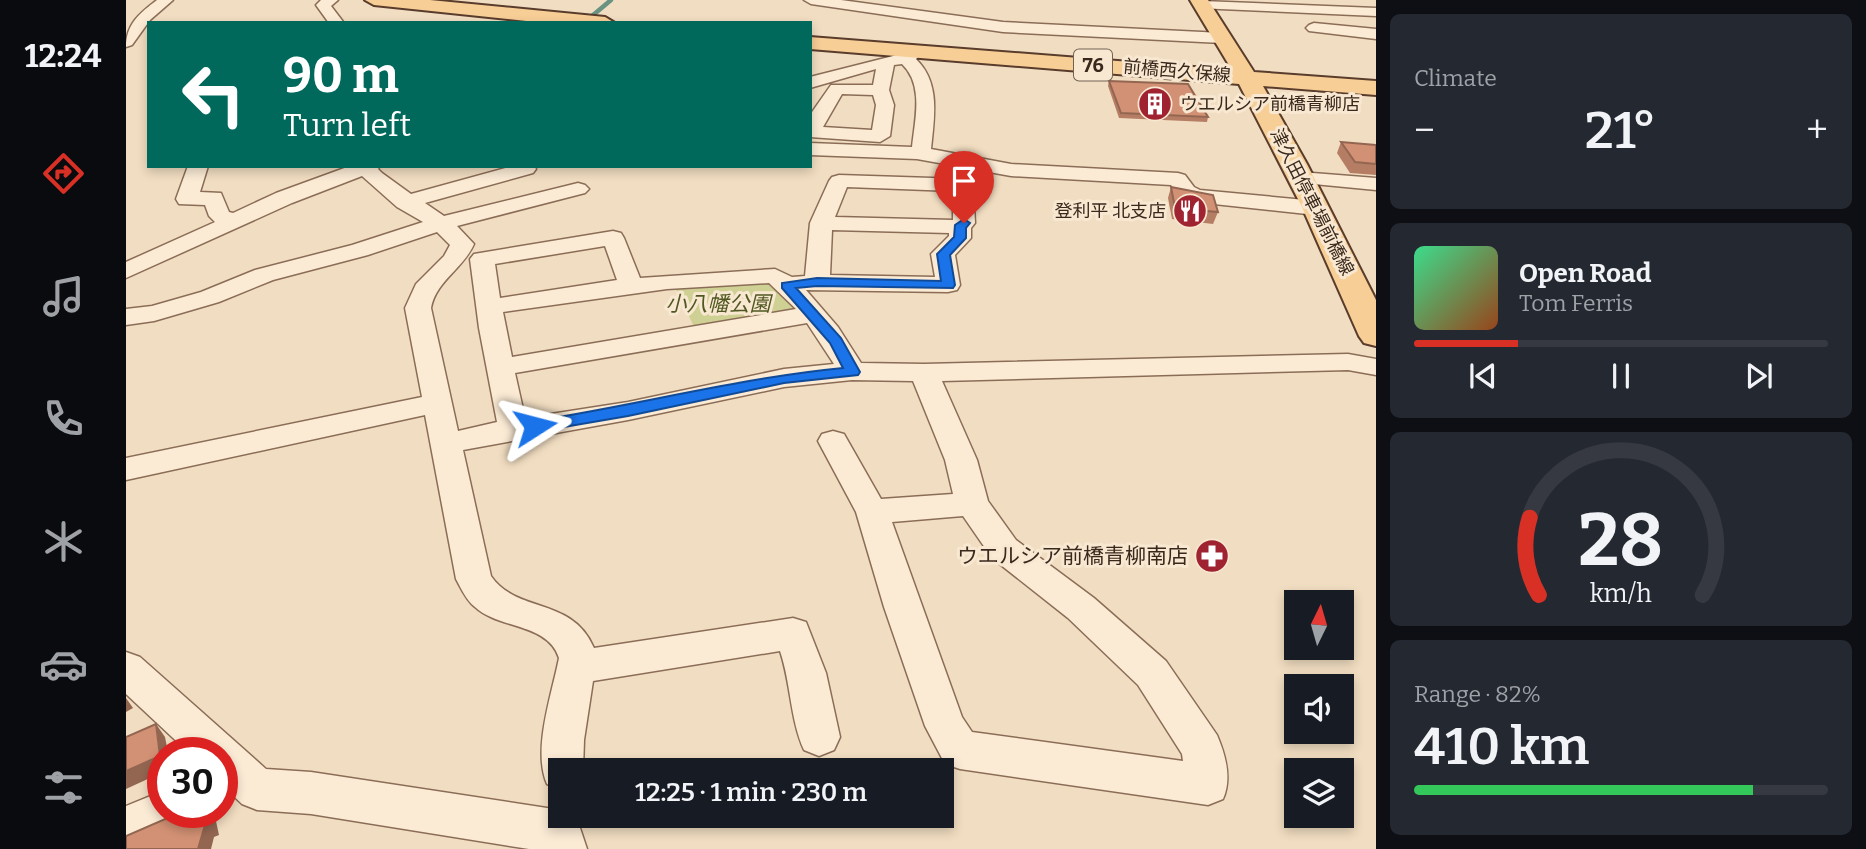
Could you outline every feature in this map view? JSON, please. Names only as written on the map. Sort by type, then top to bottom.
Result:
[{"type":"main road","points":[[374,0],[582,21]]},
{"type":"main road","name":"津久田停車場前橋線","points":[[1202,10],[1248,77],[1316,208],[1376,336]]},
{"type":"main road","name":"前橋西久保線","points":[[812,43],[899,56],[1248,77],[1376,88]]},
{"type":"street","points":[[126,41],[145,16],[166,0]]},
{"type":"street","points":[[331,0],[323,5],[335,21]]},
{"type":"street","points":[[811,0],[914,6],[943,20],[1003,27],[1222,38]]},
{"type":"street","points":[[880,90],[899,56],[897,31],[914,6]]},
{"type":"street","points":[[1256,8],[1263,16],[1306,28],[1376,34]]},
{"type":"street","points":[[1202,10],[1256,8],[1376,12]]},
{"type":"street","points":[[1100,12],[1109,33]]},
{"type":"street","points":[[126,17],[145,16]]},
{"type":"street","points":[[812,82],[899,56]]},
{"type":"street","points":[[899,56],[919,71],[926,101],[921,154]]},
{"type":"street","points":[[812,149],[921,154],[1011,170],[1178,179],[1186,191],[1195,195],[1316,208]]},
{"type":"street","points":[[197,168],[187,199],[213,198],[220,216],[235,220]]},
{"type":"street","points":[[126,271],[284,198],[363,168]]},
{"type":"street","points":[[367,168],[405,202],[452,232],[462,244],[460,252],[432,279],[419,298],[418,308],[474,579],[489,599],[561,629],[577,646],[577,667],[563,740],[562,758]]},
{"type":"street","points":[[405,202],[526,169]]},
{"type":"street","points":[[1300,178],[1376,184]]},
{"type":"street","points":[[787,285],[817,282],[948,285],[943,254],[960,238],[960,227],[964,223],[963,185],[839,181],[821,223],[817,282]]},
{"type":"street","points":[[126,317],[154,313],[211,297],[264,275],[360,250],[439,224],[579,188]]},
{"type":"street","points":[[821,223],[960,227]]},
{"type":"street","points":[[513,429],[482,259],[613,238],[631,285]]},
{"type":"street","points":[[489,307],[631,285],[775,276],[787,285],[836,341],[852,372]]},
{"type":"street","points":[[501,367],[812,314]]},
{"type":"street","points":[[448,443],[513,429],[628,411],[784,379],[852,372],[925,373],[1348,362],[1376,367]]},
{"type":"street","points":[[833,441],[872,512],[902,607],[945,726],[960,750],[1208,785],[1202,749],[1152,673],[1081,608],[1004,549],[972,504],[961,460],[925,373]]},
{"type":"street","points":[[126,470],[439,403]]},
{"type":"street","points":[[872,512],[972,504]]},
{"type":"street","points":[[577,667],[793,633],[807,673],[819,737]]},
{"type":"street","points":[[126,669],[195,737]]},
{"type":"street","points":[[238,775],[257,789],[311,793],[562,832]]},
{"type":"street","points":[[126,829],[147,819]]},
{"type":"green space","name":"小八幡公園","points":[[774,279],[803,313],[696,331],[675,287]]},
{"type":"building","name":"ウエルシア前橋青柳店","points":[[1109,81],[1188,84],[1208,117],[1121,113]]},
{"type":"building","points":[[1341,142],[1376,145],[1376,164],[1355,162]]},
{"type":"building","points":[[1171,187],[1213,195],[1218,212],[1175,208]]},
{"type":"building","points":[[156,724],[158,737],[147,737],[147,762],[126,771],[126,737]]},
{"type":"building","points":[[147,827],[204,828],[198,849],[126,849],[126,836]]},
{"type":"waterway","points":[[586,21],[611,0]]},
{"type":"place","name":"ウエルシア前橋青柳店","points":[[1155,104]]},
{"type":"place","name":"登利平 北支店","points":[[1190,211]]},
{"type":"place","name":"ウエルシア前橋青柳南店","points":[[1212,556]]},
{"type":"route","points":[[535,426],[628,411],[784,379],[852,372],[836,341],[787,285],[817,282],[948,285],[943,254],[960,238],[960,227],[964,223]]}]
